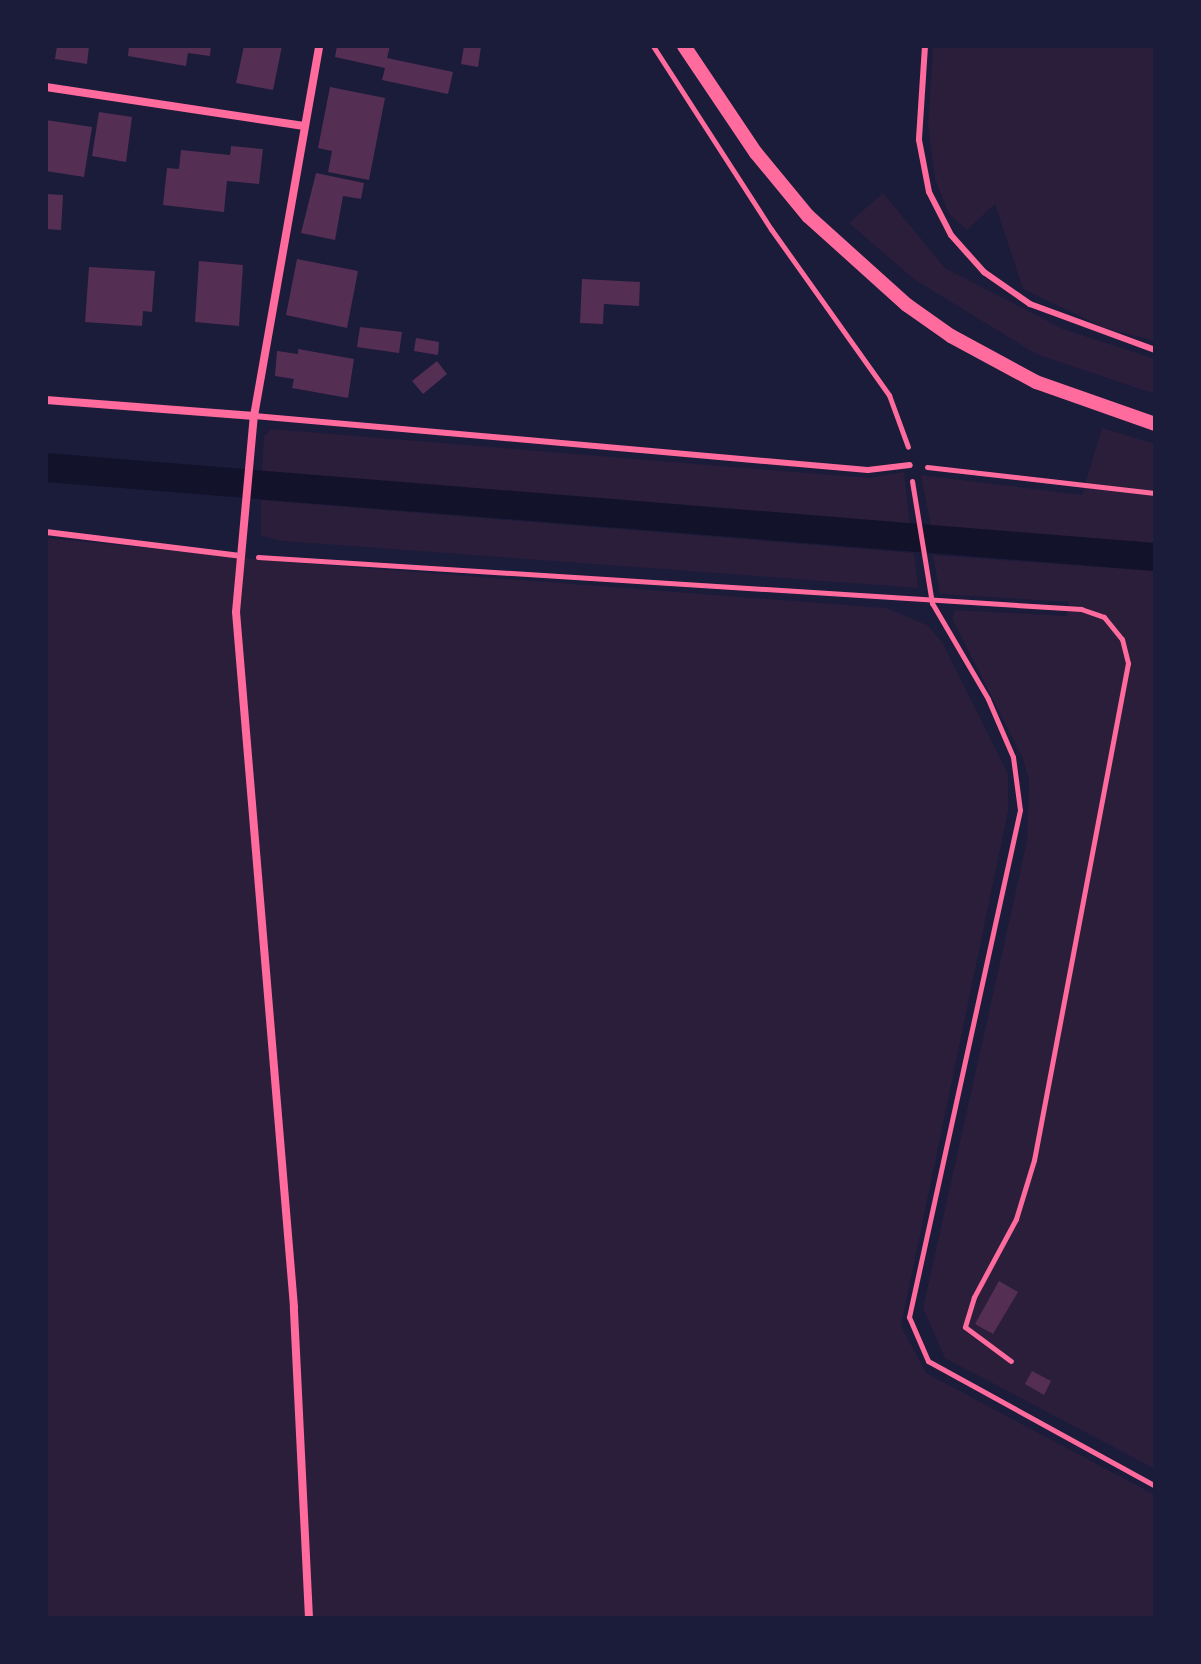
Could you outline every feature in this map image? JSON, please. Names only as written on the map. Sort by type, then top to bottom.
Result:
[{"type":"street","points":[[309,1618],[294,1307],[236,612],[254,416],[319,46]]},
{"type":"street","points":[[684,46],[756,153],[808,216],[907,305],[951,336],[1036,382],[1155,424]]},
{"type":"street","points":[[46,87],[304,126]]},
{"type":"street","points":[[46,400],[254,416]]},
{"type":"lane","points":[[925,46],[919,140],[929,192],[951,235],[984,272],[1030,304],[1155,350]]},
{"type":"lane","points":[[254,416],[868,470],[910,465]]},
{"type":"lane","points":[[46,532],[241,556]]},
{"type":"path","points":[[653,46],[771,229],[889,395],[908,441],[910,465],[1155,493]]},
{"type":"path","points":[[913,483],[932,603],[988,699],[1013,757],[1020,810],[909,1317],[928,1361],[1155,1486]]},
{"type":"path","points":[[241,556],[932,603],[1069,609],[1104,617],[1122,639],[1128,663],[1034,1160],[1016,1219],[974,1297],[965,1327],[1011,1361]]},
{"type":"shaded area","points":[[933,46],[1155,46],[1155,341],[1105,328],[1023,289],[995,204],[967,230],[949,214],[935,179],[928,126]]},
{"type":"shaded area","points":[[883,193],[945,268],[1063,329],[1155,359],[1155,394],[1036,354],[914,279],[849,223]]},
{"type":"shaded area","points":[[1102,428],[1155,444],[1155,543],[931,527],[921,475],[1082,495]]},
{"type":"shaded area","points":[[271,429],[869,478],[904,472],[910,525],[262,471],[264,436]]},
{"type":"shaded area","points":[[46,453],[1155,543],[1155,571],[46,482]]},
{"type":"shaded area","points":[[261,500],[914,553],[918,588],[283,541],[261,536]]},
{"type":"shaded area","points":[[46,538],[286,562],[886,608],[927,625],[942,642],[1008,774],[1008,811],[901,1326],[926,1373],[1155,1495],[1155,1618],[46,1618]]},
{"type":"shaded area","points":[[933,555],[1155,571],[1155,1469],[945,1358],[923,1308],[1027,841],[1029,780],[1023,759],[952,618],[955,610],[1067,616],[1069,602],[940,594]]},
{"type":"building","points":[[57,46],[89,46],[87,64],[55,59]]},
{"type":"building","points":[[129,46],[211,46],[210,56],[188,53],[186,66],[128,56]]},
{"type":"building","points":[[244,46],[282,46],[273,90],[236,83]]},
{"type":"building","points":[[337,46],[390,46],[387,58],[453,72],[448,94],[382,80],[385,68],[335,57]]},
{"type":"building","points":[[464,46],[481,47],[478,67],[461,64]]},
{"type":"building","points":[[330,87],[385,98],[369,180],[328,172],[332,151],[318,148]]},
{"type":"building","points":[[99,112],[132,117],[126,162],[92,156]]},
{"type":"building","points":[[46,120],[92,127],[84,177],[46,171]]},
{"type":"building","points":[[231,146],[263,149],[259,184],[227,181],[224,212],[163,205],[167,168],[179,169],[181,150],[230,155]]},
{"type":"building","points":[[316,173],[364,183],[361,199],[343,196],[335,240],[301,233]]},
{"type":"building","points":[[46,194],[63,195],[61,230],[46,229]]},
{"type":"building","points":[[297,259],[358,271],[347,328],[286,315]]},
{"type":"building","points":[[199,261],[243,265],[239,326],[195,322]]},
{"type":"building","points":[[89,267],[155,271],[152,312],[143,311],[142,326],[85,322]]},
{"type":"building","points":[[582,279],[640,282],[639,306],[604,304],[603,324],[580,323]]},
{"type":"building","points":[[360,327],[402,332],[399,353],[357,347]]},
{"type":"building","points":[[416,338],[439,342],[438,355],[414,351]]},
{"type":"building","points":[[298,349],[354,359],[348,398],[292,388],[294,379],[275,376],[277,351],[298,354]]},
{"type":"building","points":[[437,361],[447,374],[423,394],[412,381]]},
{"type":"building","points":[[999,1281],[1018,1292],[993,1334],[975,1324]]},
{"type":"building","points":[[1032,1371],[1051,1381],[1044,1395],[1025,1384]]}]
